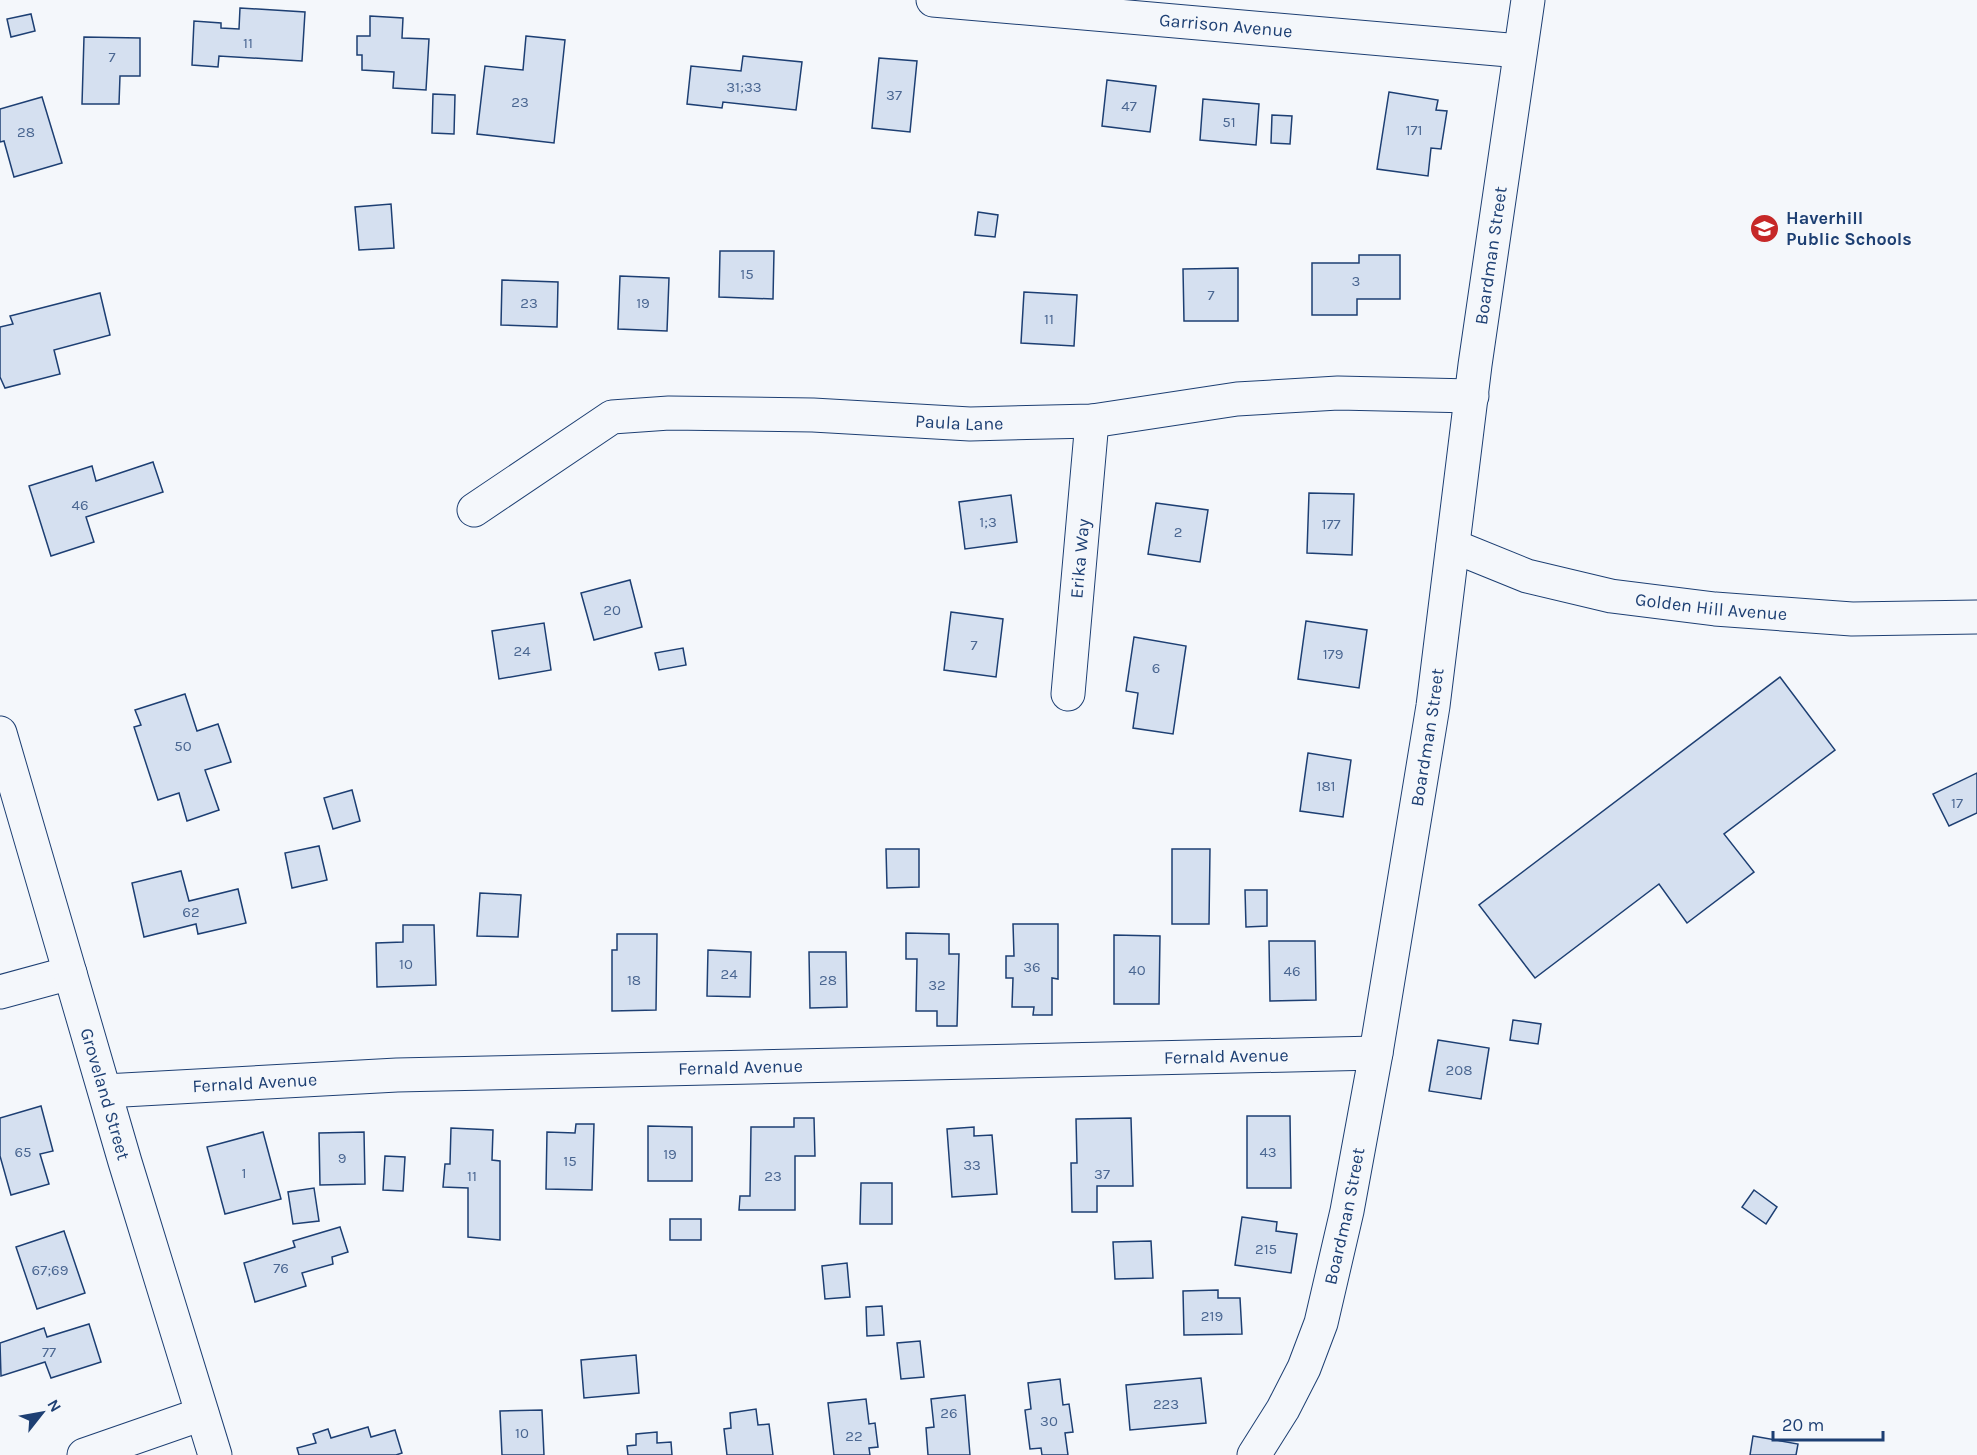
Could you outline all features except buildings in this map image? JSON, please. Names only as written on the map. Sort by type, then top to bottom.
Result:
[{"type":"street","name":"Garrison Avenue","points":[[933,0],[1521,51]]},
{"type":"street","name":"Boardman Street","points":[[1254,1455],[1289,1398],[1304,1368],[1321,1323],[1347,1211],[1376,1053],[1433,706],[1472,396],[1528,0]]},
{"type":"street","name":"Paula Lane","points":[[474,510],[612,417],[669,413],[813,415],[970,424],[1092,421],[1237,399],[1338,393],[1472,396]]},
{"type":"street","name":"Erika Way","points":[[1068,694],[1092,421]]},
{"type":"street","name":"Golden Hill Avenue","points":[[1453,546],[1527,576],[1611,596],[1715,609],[1852,619],[1977,617]]},
{"type":"street","name":"Groveland Street","points":[[0,733],[214,1455]]},
{"type":"street","points":[[0,992],[70,973]]},
{"type":"street","name":"Fernald Avenue","points":[[105,1091],[397,1075],[1376,1053]]},
{"type":"street","points":[[84,1455],[202,1414]]},
{"type":"place","name":"Haverhill Public Schools","points":[[1765,228]]}]
